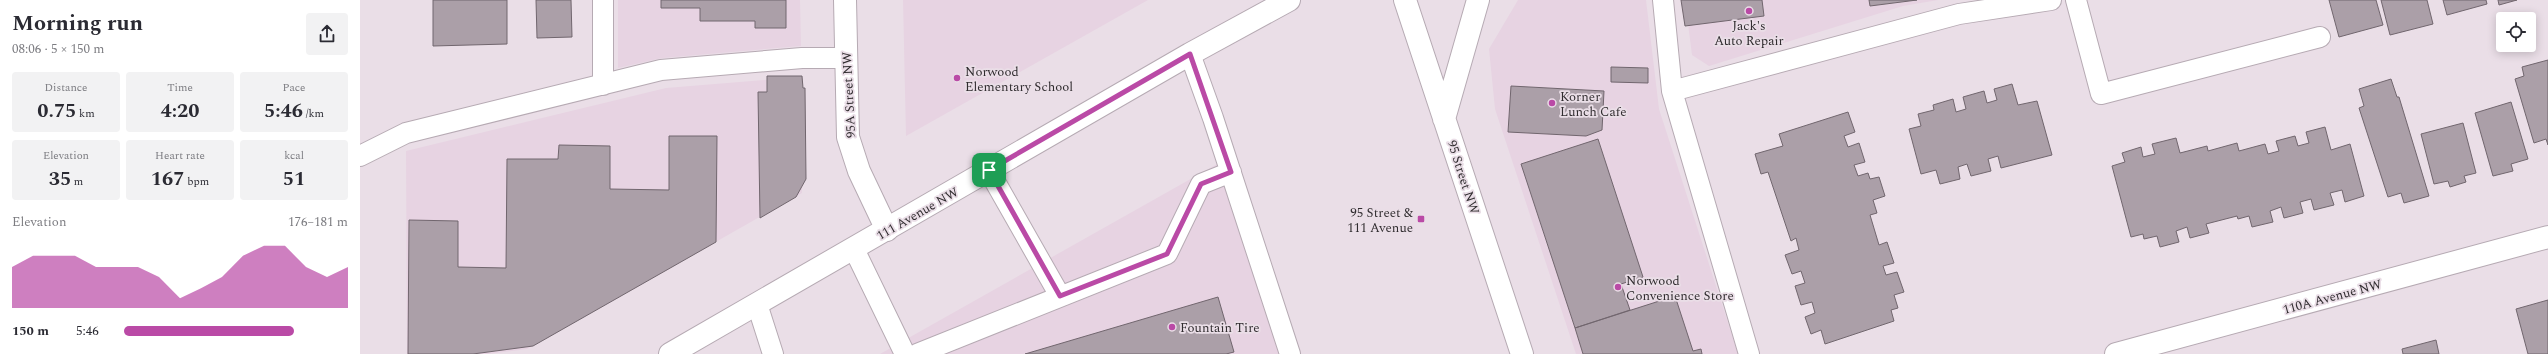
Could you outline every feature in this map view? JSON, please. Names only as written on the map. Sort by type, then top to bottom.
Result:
[{"type":"street","name":"95A Street NW","points":[[846,0],[845,58],[848,137],[852,154],[887,230]]},
{"type":"street","name":"111 Avenue NW","points":[[670,354],[1190,54],[1289,0]]},
{"type":"street","name":"95 Street NW","points":[[1405,0],[1522,354]]},
{"type":"street","points":[[1444,119],[1478,0]]},
{"type":"street","name":"110A Avenue NW","points":[[2116,354],[2548,237]]},
{"type":"lane","points":[[603,0],[603,85]]},
{"type":"lane","points":[[1663,0],[1672,91],[1749,354]]},
{"type":"lane","points":[[1672,91],[1959,14],[2051,0]]},
{"type":"lane","points":[[2076,0],[2101,94],[2320,37]]},
{"type":"lane","points":[[1190,54],[1231,172],[1290,354]]},
{"type":"lane","points":[[360,156],[406,133],[661,70],[802,58],[845,58]]},
{"type":"lane","points":[[989,170],[1060,296]]},
{"type":"lane","points":[[918,354],[1167,254],[1201,184],[1231,172]]},
{"type":"lane","points":[[854,249],[905,354]]},
{"type":"lane","points":[[757,304],[773,354]]},
{"type":"shaded area","points":[[618,0],[800,0],[801,46],[662,58],[618,68]]},
{"type":"shaded area","name":"Norwood Elementary School","points":[[903,0],[1148,0],[906,136]]},
{"type":"shaded area","points":[[1518,0],[1646,0],[1659,109],[1738,354],[1576,354],[1495,109],[1489,49]]},
{"type":"shaded area","points":[[1685,0],[1938,0],[1903,6],[1709,66],[1692,55]]},
{"type":"shaded area","points":[[801,77],[802,193],[527,349],[488,354],[407,354],[406,151],[666,88]]},
{"type":"shaded area","points":[[1219,163],[1281,354],[880,354]]},
{"type":"building","points":[[433,0],[507,0],[507,44],[433,46]]},
{"type":"building","points":[[536,0],[571,0],[572,37],[537,38]]},
{"type":"building","points":[[661,0],[786,0],[786,28],[755,28],[755,21],[700,21],[700,8],[661,8]]},
{"type":"building","points":[[1681,0],[1762,0],[1764,16],[1685,26]]},
{"type":"building","points":[[1869,0],[1917,0],[1870,6]]},
{"type":"building","points":[[2329,0],[2376,0],[2383,25],[2339,37]]},
{"type":"building","points":[[2381,0],[2427,0],[2433,24],[2390,35]]},
{"type":"building","points":[[2443,0],[2486,0],[2487,4],[2447,15]]},
{"type":"building","points":[[2498,0],[2517,0],[2499,5]]},
{"type":"building","points":[[2548,60],[2548,145],[2546,139],[2534,143],[2515,79],[2524,76],[2522,67]]},
{"type":"building","points":[[1611,67],[1648,68],[1648,83],[1611,82]]},
{"type":"building","points":[[767,76],[802,76],[803,88],[805,88],[806,179],[796,197],[760,218],[758,92],[767,92]]},
{"type":"building","points":[[2391,79],[2397,97],[2399,97],[2429,196],[2404,203],[2401,193],[2388,197],[2359,108],[2364,106],[2359,89]]},
{"type":"building","points":[[2012,84],[2018,105],[2037,101],[2052,155],[2001,168],[1998,156],[1988,159],[1991,171],[1971,176],[1967,164],[1958,167],[1960,179],[1940,184],[1936,170],[1921,174],[1909,129],[1921,126],[1918,114],[1934,110],[1933,105],[1953,99],[1956,112],[1966,109],[1963,97],[1984,91],[1987,103],[1997,100],[1994,89]]},
{"type":"building","points":[[1511,86],[1604,91],[1602,130],[1586,136],[1508,132]]},
{"type":"building","points":[[2511,102],[2528,159],[2511,164],[2513,171],[2493,176],[2475,113]]},
{"type":"building","points":[[1848,112],[1855,132],[1844,136],[1848,147],[1859,143],[1865,162],[1854,165],[1858,176],[1868,173],[1870,179],[1879,177],[1885,196],[1873,200],[1877,213],[1870,215],[1879,245],[1887,242],[1894,263],[1883,266],[1886,275],[1897,272],[1904,292],[1894,295],[1898,308],[1891,310],[1894,321],[1825,344],[1821,330],[1811,334],[1805,317],[1815,313],[1812,302],[1801,305],[1795,286],[1805,283],[1801,271],[1792,274],[1785,255],[1799,250],[1796,238],[1791,241],[1768,172],[1761,174],[1755,154],[1783,146],[1779,134]]},
{"type":"building","points":[[2463,123],[2476,173],[2464,176],[2466,182],[2450,187],[2448,181],[2434,184],[2421,134]]},
{"type":"building","points":[[2325,127],[2331,150],[2350,144],[2364,196],[2345,202],[2342,190],[2330,193],[2334,205],[2314,210],[2311,199],[2300,202],[2303,213],[2284,218],[2281,207],[2270,211],[2273,222],[2252,227],[2249,216],[2238,219],[2237,216],[2206,224],[2209,233],[2190,238],[2187,227],[2176,231],[2179,242],[2160,247],[2157,236],[2144,239],[2143,234],[2131,237],[2112,166],[2125,162],[2122,153],[2141,147],[2143,157],[2155,154],[2152,144],[2176,138],[2180,153],[2207,146],[2208,151],[2237,143],[2239,151],[2265,144],[2268,154],[2279,151],[2276,141],[2295,136],[2298,146],[2309,143],[2306,132]]},
{"type":"building","points":[[669,136],[717,136],[716,242],[533,346],[473,354],[408,354],[409,220],[458,221],[458,267],[506,268],[507,159],[558,159],[559,145],[610,146],[610,189],[669,190]]},
{"type":"building","points":[[1598,139],[1643,277],[1621,284],[1630,310],[1575,328],[1521,164]]},
{"type":"building","points":[[1675,296],[1693,351],[1701,349],[1702,354],[1583,354],[1575,328]]},
{"type":"building","name":"Fountain Tire","points":[[1218,297],[1234,352],[1226,354],[1025,354]]},
{"type":"building","points":[[2548,300],[2548,354],[2528,354],[2516,309]]},
{"type":"building","points":[[2436,340],[2439,354],[2403,354],[2402,349]]},
{"type":"place","name":"Jack's Auto Repair","points":[[1749,11]]},
{"type":"place","name":"Norwood Elementary School","points":[[957,78]]},
{"type":"place","name":"Korner Lunch Cafe","points":[[1552,103]]},
{"type":"place","name":"95 Street & 111 Avenue","points":[[1421,219]]},
{"type":"place","name":"Norwood Convenience Store","points":[[1618,287]]},
{"type":"place","name":"Fountain Tire","points":[[1172,327]]},
{"type":"route","points":[[1190,54],[1231,172],[1201,184],[1167,254],[1060,296],[989,170],[1190,54]]}]
